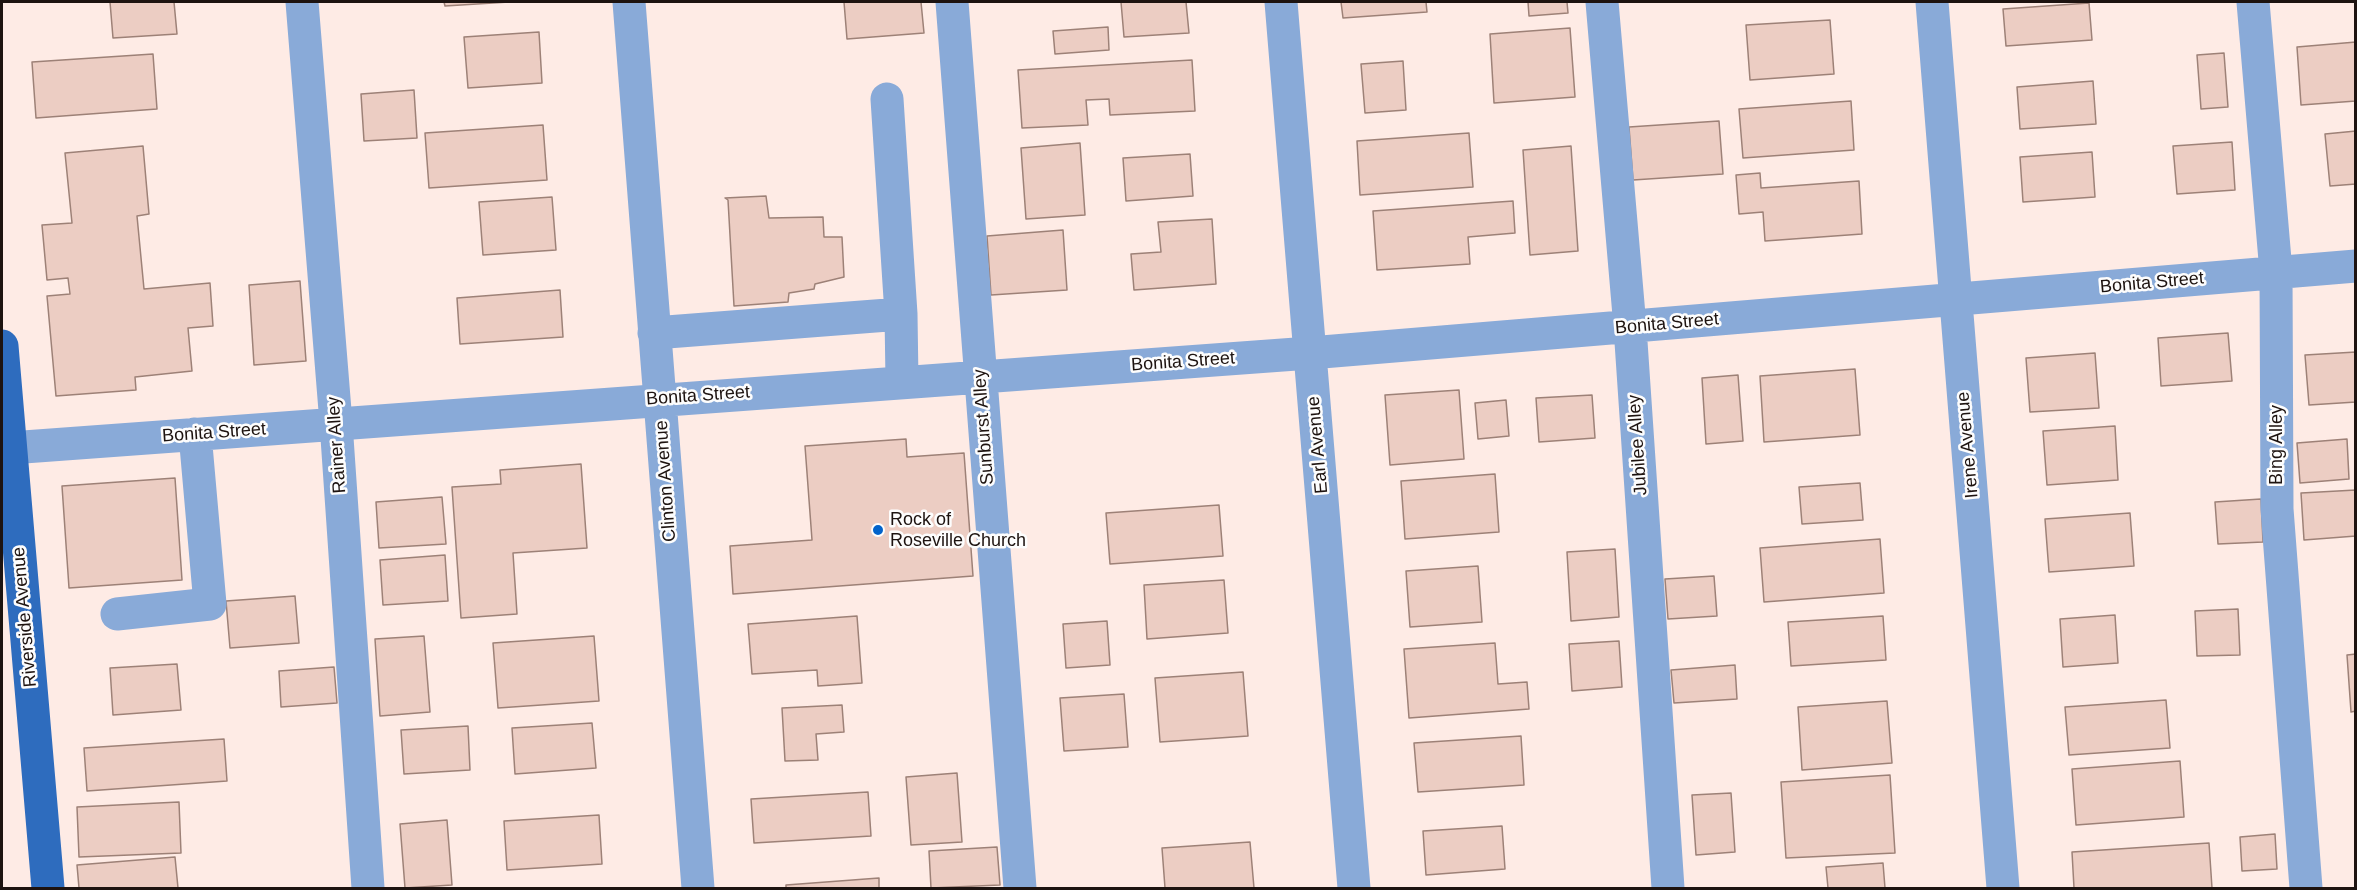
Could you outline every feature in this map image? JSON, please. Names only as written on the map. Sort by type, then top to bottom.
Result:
[{"type":"main road","name":"Riverside Avenue","points":[[2,346],[48,888]]},
{"type":"street","name":"Rainer Alley","points":[[302,2],[336,423],[368,888]]},
{"type":"street","name":"Clinton Avenue","points":[[629,2],[698,888]]},
{"type":"street","name":"Sunburst Alley","points":[[952,2],[1020,888]]},
{"type":"street","name":"Earl Avenue","points":[[1281,2],[1354,888]]},
{"type":"street","name":"Jubilee Alley","points":[[1602,2],[1630,327],[1668,888]]},
{"type":"street","name":"Irene Avenue","points":[[1932,2],[2003,888]]},
{"type":"street","name":"Bing Alley","points":[[2253,2],[2276,272],[2277,509],[2306,888]]},
{"type":"street","points":[[887,99],[901,314],[902,381]]},
{"type":"street","name":"Bonita Street","points":[[10,448],[902,381],[1310,353],[2355,266]]},
{"type":"street","points":[[654,333],[901,314]]},
{"type":"street","points":[[117,614],[210,604],[195,434]]},
{"type":"building","points":[[110,2],[174,2],[177,34],[113,38]]},
{"type":"building","points":[[444,2],[509,2],[445,6]]},
{"type":"building","points":[[844,2],[921,2],[924,33],[847,39]]},
{"type":"building","points":[[1121,2],[1186,2],[1189,33],[1124,37]]},
{"type":"building","points":[[1341,2],[1426,2],[1427,12],[1343,18]]},
{"type":"building","points":[[1528,2],[1567,2],[1568,13],[1529,16]]},
{"type":"building","points":[[2089,3],[2092,40],[2006,46],[2003,9]]},
{"type":"building","points":[[1830,20],[1834,74],[1750,80],[1746,25]]},
{"type":"building","points":[[1108,27],[1109,50],[1055,54],[1053,31]]},
{"type":"building","points":[[1570,28],[1575,97],[1494,103],[1490,34]]},
{"type":"building","points":[[539,32],[542,83],[468,88],[464,37]]},
{"type":"building","points":[[2356,42],[2356,101],[2301,105],[2297,47]]},
{"type":"building","points":[[2224,53],[2228,107],[2201,109],[2197,55]]},
{"type":"building","points":[[153,54],[157,109],[36,118],[32,62]]},
{"type":"building","points":[[1192,60],[1195,111],[1110,115],[1109,99],[1086,100],[1088,125],[1022,128],[1018,70]]},
{"type":"building","points":[[1403,61],[1406,110],[1365,113],[1361,64]]},
{"type":"building","points":[[2093,81],[2096,124],[2020,129],[2017,87]]},
{"type":"building","points":[[414,90],[417,138],[364,141],[361,94]]},
{"type":"building","points":[[1851,101],[1854,150],[1743,158],[1739,109]]},
{"type":"building","points":[[1719,121],[1723,174],[1633,180],[1629,127]]},
{"type":"building","points":[[543,125],[547,180],[429,188],[425,133]]},
{"type":"building","points":[[2356,131],[2356,184],[2330,186],[2325,134]]},
{"type":"building","points":[[1469,133],[1473,187],[1360,195],[1357,141]]},
{"type":"building","points":[[2232,142],[2235,190],[2177,194],[2173,146]]},
{"type":"building","points":[[1080,143],[1085,215],[1026,219],[1021,148]]},
{"type":"building","points":[[143,146],[149,214],[137,216],[144,289],[210,283],[213,326],[188,328],[192,371],[135,377],[136,390],[56,396],[47,296],[70,294],[68,278],[47,280],[42,225],[72,223],[65,153]]},
{"type":"building","points":[[1571,146],[1578,251],[1530,255],[1523,150]]},
{"type":"building","points":[[2092,152],[2095,197],[2023,202],[2020,157]]},
{"type":"building","points":[[1190,154],[1193,196],[1126,201],[1123,158]]},
{"type":"building","points":[[1760,173],[1761,188],[1859,181],[1862,234],[1765,241],[1763,212],[1739,214],[1736,175]]},
{"type":"building","points":[[766,196],[769,218],[823,217],[824,237],[842,237],[844,277],[815,284],[814,289],[789,293],[788,302],[734,306],[728,200],[725,198]]},
{"type":"building","points":[[552,197],[556,250],[483,255],[479,202]]},
{"type":"building","points":[[1513,201],[1515,233],[1468,237],[1470,264],[1377,270],[1373,211]]},
{"type":"building","points":[[1212,219],[1216,284],[1134,290],[1131,254],[1161,252],[1158,222]]},
{"type":"building","points":[[1063,230],[1067,290],[991,295],[987,236]]},
{"type":"building","points":[[300,281],[306,361],[254,365],[249,285]]},
{"type":"building","points":[[560,290],[563,337],[460,344],[457,298]]},
{"type":"building","points":[[2228,333],[2232,381],[2161,386],[2158,338]]},
{"type":"building","points":[[2356,352],[2356,402],[2309,405],[2305,355]]},
{"type":"building","points":[[2095,353],[2099,408],[2030,412],[2026,358]]},
{"type":"building","points":[[1855,369],[1860,435],[1764,442],[1760,376]]},
{"type":"building","points":[[1738,375],[1743,441],[1706,444],[1702,378]]},
{"type":"building","points":[[1459,390],[1464,459],[1390,465],[1385,395]]},
{"type":"building","points":[[1592,395],[1595,438],[1539,442],[1536,398]]},
{"type":"building","points":[[1506,400],[1509,436],[1478,439],[1475,403]]},
{"type":"building","points":[[2115,426],[2118,480],[2047,485],[2043,431]]},
{"type":"building","points":[[906,439],[907,457],[964,453],[973,576],[733,594],[730,546],[812,540],[805,446]]},
{"type":"building","points":[[2347,439],[2349,479],[2300,483],[2297,443]]},
{"type":"building","points":[[581,464],[587,548],[513,553],[517,614],[461,618],[452,487],[501,484],[500,470]]},
{"type":"building","points":[[1495,474],[1499,532],[1405,539],[1401,481]]},
{"type":"building","points":[[175,478],[182,580],[69,588],[62,486]]},
{"type":"building","points":[[1860,483],[1863,520],[1802,524],[1799,487]]},
{"type":"building","points":[[2356,490],[2356,536],[2304,540],[2301,493]]},
{"type":"building","points":[[442,497],[446,544],[379,548],[376,502]]},
{"type":"building","points":[[2261,499],[2263,542],[2218,544],[2215,502]]},
{"type":"building","points":[[1219,505],[1223,556],[1110,564],[1106,513]]},
{"type":"building","points":[[2130,513],[2134,566],[2049,572],[2045,519]]},
{"type":"building","points":[[1880,539],[1884,593],[1764,602],[1760,548]]},
{"type":"building","points":[[1615,549],[1619,617],[1571,621],[1567,552]]},
{"type":"building","points":[[445,555],[448,601],[383,605],[380,560]]},
{"type":"building","points":[[1478,566],[1482,622],[1410,627],[1406,571]]},
{"type":"building","points":[[1714,576],[1717,616],[1668,619],[1665,579]]},
{"type":"building","points":[[1224,580],[1228,633],[1147,639],[1144,585]]},
{"type":"building","points":[[295,596],[299,643],[230,648],[226,601]]},
{"type":"building","points":[[2238,609],[2240,655],[2197,656],[2195,611]]},
{"type":"building","points":[[2115,615],[2118,663],[2063,667],[2060,619]]},
{"type":"building","points":[[857,616],[862,683],[818,686],[817,670],[752,674],[748,624]]},
{"type":"building","points":[[1883,616],[1886,660],[1791,666],[1788,622]]},
{"type":"building","points":[[1107,621],[1110,665],[1066,668],[1063,624]]},
{"type":"building","points":[[424,636],[430,712],[380,716],[375,639]]},
{"type":"building","points":[[594,636],[599,701],[498,708],[493,643]]},
{"type":"building","points":[[1619,641],[1622,687],[1572,691],[1569,644]]},
{"type":"building","points":[[1495,643],[1498,684],[1527,682],[1529,709],[1409,718],[1404,649]]},
{"type":"building","points":[[2356,654],[2356,711],[2351,712],[2347,655]]},
{"type":"building","points":[[177,664],[181,710],[113,715],[110,668]]},
{"type":"building","points":[[1735,665],[1737,699],[1674,703],[1671,670]]},
{"type":"building","points":[[334,667],[337,703],[281,707],[279,671]]},
{"type":"building","points":[[1243,672],[1248,736],[1160,742],[1155,678]]},
{"type":"building","points":[[1124,694],[1128,747],[1064,751],[1060,698]]},
{"type":"building","points":[[2166,700],[2170,748],[2069,755],[2065,707]]},
{"type":"building","points":[[1887,701],[1892,763],[1802,770],[1798,707]]},
{"type":"building","points":[[842,705],[844,732],[816,734],[818,760],[785,761],[782,708]]},
{"type":"building","points":[[592,723],[596,768],[515,774],[512,728]]},
{"type":"building","points":[[468,726],[470,770],[404,774],[401,730]]},
{"type":"building","points":[[1521,736],[1524,785],[1418,792],[1414,743]]},
{"type":"building","points":[[224,739],[227,781],[87,791],[84,748]]},
{"type":"building","points":[[2180,761],[2184,817],[2076,825],[2072,769]]},
{"type":"building","points":[[957,773],[962,842],[911,845],[906,777]]},
{"type":"building","points":[[1890,775],[1895,853],[1786,858],[1781,782]]},
{"type":"building","points":[[868,792],[871,836],[754,843],[751,799]]},
{"type":"building","points":[[1731,793],[1735,852],[1696,855],[1692,795]]},
{"type":"building","points":[[179,802],[181,853],[79,857],[77,807]]},
{"type":"building","points":[[599,815],[602,864],[507,870],[504,821]]},
{"type":"building","points":[[447,820],[452,885],[405,888],[400,824]]},
{"type":"building","points":[[1502,826],[1505,869],[1426,875],[1423,831]]},
{"type":"building","points":[[2275,834],[2277,869],[2242,871],[2240,837]]},
{"type":"building","points":[[1250,842],[1254,888],[1165,888],[1162,848]]},
{"type":"building","points":[[2209,843],[2212,888],[2074,888],[2072,852]]},
{"type":"building","points":[[997,847],[1000,885],[931,888],[929,851]]},
{"type":"building","points":[[175,857],[178,888],[79,888],[77,865]]},
{"type":"building","points":[[1883,863],[1885,888],[1828,888],[1826,867]]},
{"type":"building","points":[[879,878],[879,888],[786,888],[786,885]]},
{"type":"place","name":"Rock of Roseville Church","points":[[878,530]]}]
